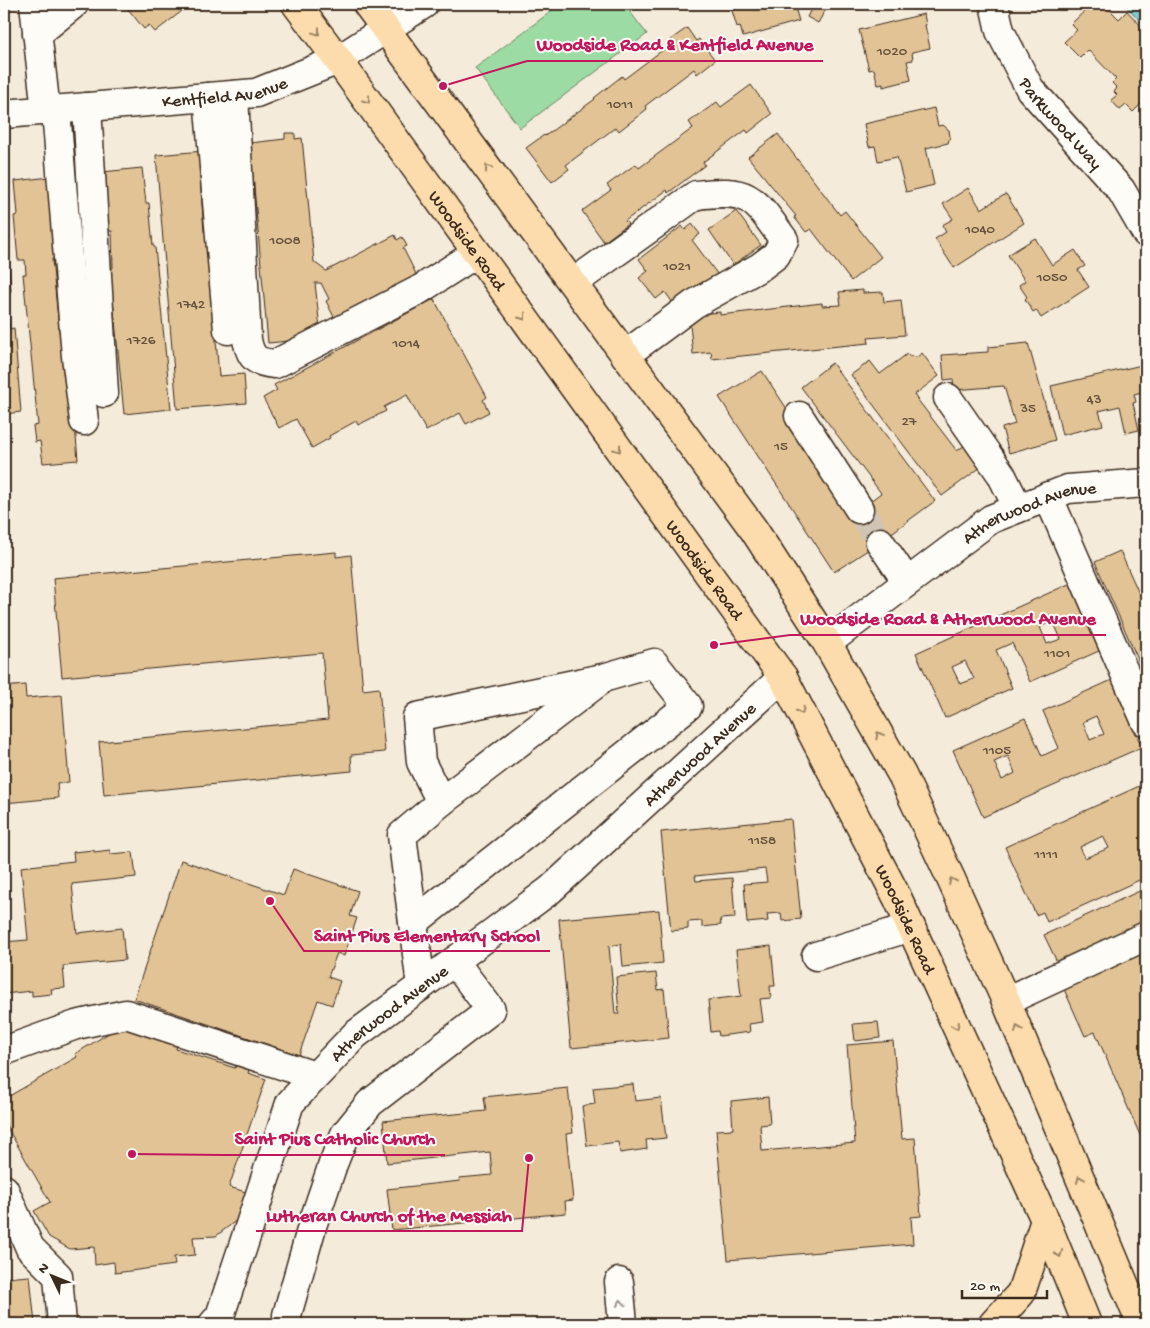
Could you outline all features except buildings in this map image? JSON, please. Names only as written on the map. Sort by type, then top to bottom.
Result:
[{"type":"main road","name":"Woodside Road","points":[[296,4],[783,677],[897,897],[1045,1220],[1088,1324]]},
{"type":"main road","points":[[367,4],[754,530],[827,643],[902,775],[951,879],[1006,1001],[1140,1324]]},
{"type":"main road","points":[[993,1324],[1021,1293],[1045,1220]]},
{"type":"street","points":[[34,4],[51,110],[84,421]]},
{"type":"street","points":[[38,34],[74,4]]},
{"type":"street","name":"Kentfield Avenue","points":[[4,114],[256,93],[338,60],[424,4]]},
{"type":"street","name":"Parkwood Way","points":[[994,4],[1000,31],[1030,89],[1121,190],[1146,233]]},
{"type":"street","points":[[221,96],[247,340],[250,353],[260,362],[275,364],[419,290],[477,253]]},
{"type":"street","points":[[221,96],[230,352]]},
{"type":"street","points":[[87,107],[104,393]]},
{"type":"street","points":[[572,284],[696,195],[716,192],[745,195],[762,209],[784,240],[776,255],[760,267],[694,304],[626,355]]},
{"type":"street","points":[[948,398],[1001,474],[1018,508]]},
{"type":"street","points":[[799,416],[859,509]]},
{"type":"street","name":"Atherwood Avenue","points":[[827,643],[991,519],[1068,489],[1146,483]]},
{"type":"street","points":[[1048,496],[1146,722]]},
{"type":"street","points":[[880,542],[907,582]]},
{"type":"street","points":[[414,923],[688,706],[654,663],[603,678],[417,717],[421,762],[441,802]]},
{"type":"street","name":"Atherwood Avenue","points":[[213,1324],[220,1316],[290,1103],[355,1035],[550,890],[783,677]]},
{"type":"street","points":[[421,986],[402,835],[441,802],[603,678]]},
{"type":"street","points":[[816,956],[911,927]]},
{"type":"street","points":[[1006,1001],[1146,936]]},
{"type":"street","points":[[288,1324],[287,1315],[313,1223],[345,1134],[370,1103],[491,1010],[454,961]]},
{"type":"street","points":[[4,1051],[76,1025],[126,1014],[315,1076]]},
{"type":"street","points":[[4,1189],[30,1248],[58,1276],[62,1324]]},
{"type":"street","points":[[619,1282],[623,1324]]},
{"type":"green space","points":[[561,4],[624,4],[647,34],[520,128],[475,68]]},
{"type":"water","points":[[1124,4],[1146,4],[1146,27]]},
{"type":"tunnel","points":[[859,509],[880,542]]},
{"type":"place","name":"Woodside Road & Kentfield Avenue","points":[[443,86]]},
{"type":"place","name":"Woodside Road & Atherwood Avenue","points":[[714,645]]},
{"type":"place","name":"Saint Pius Elementary School","points":[[270,901]]},
{"type":"place","name":"Saint Pius Catholic Church","points":[[132,1154]]},
{"type":"place","name":"Lutheran Church of the Messiah","points":[[529,1158]]}]
